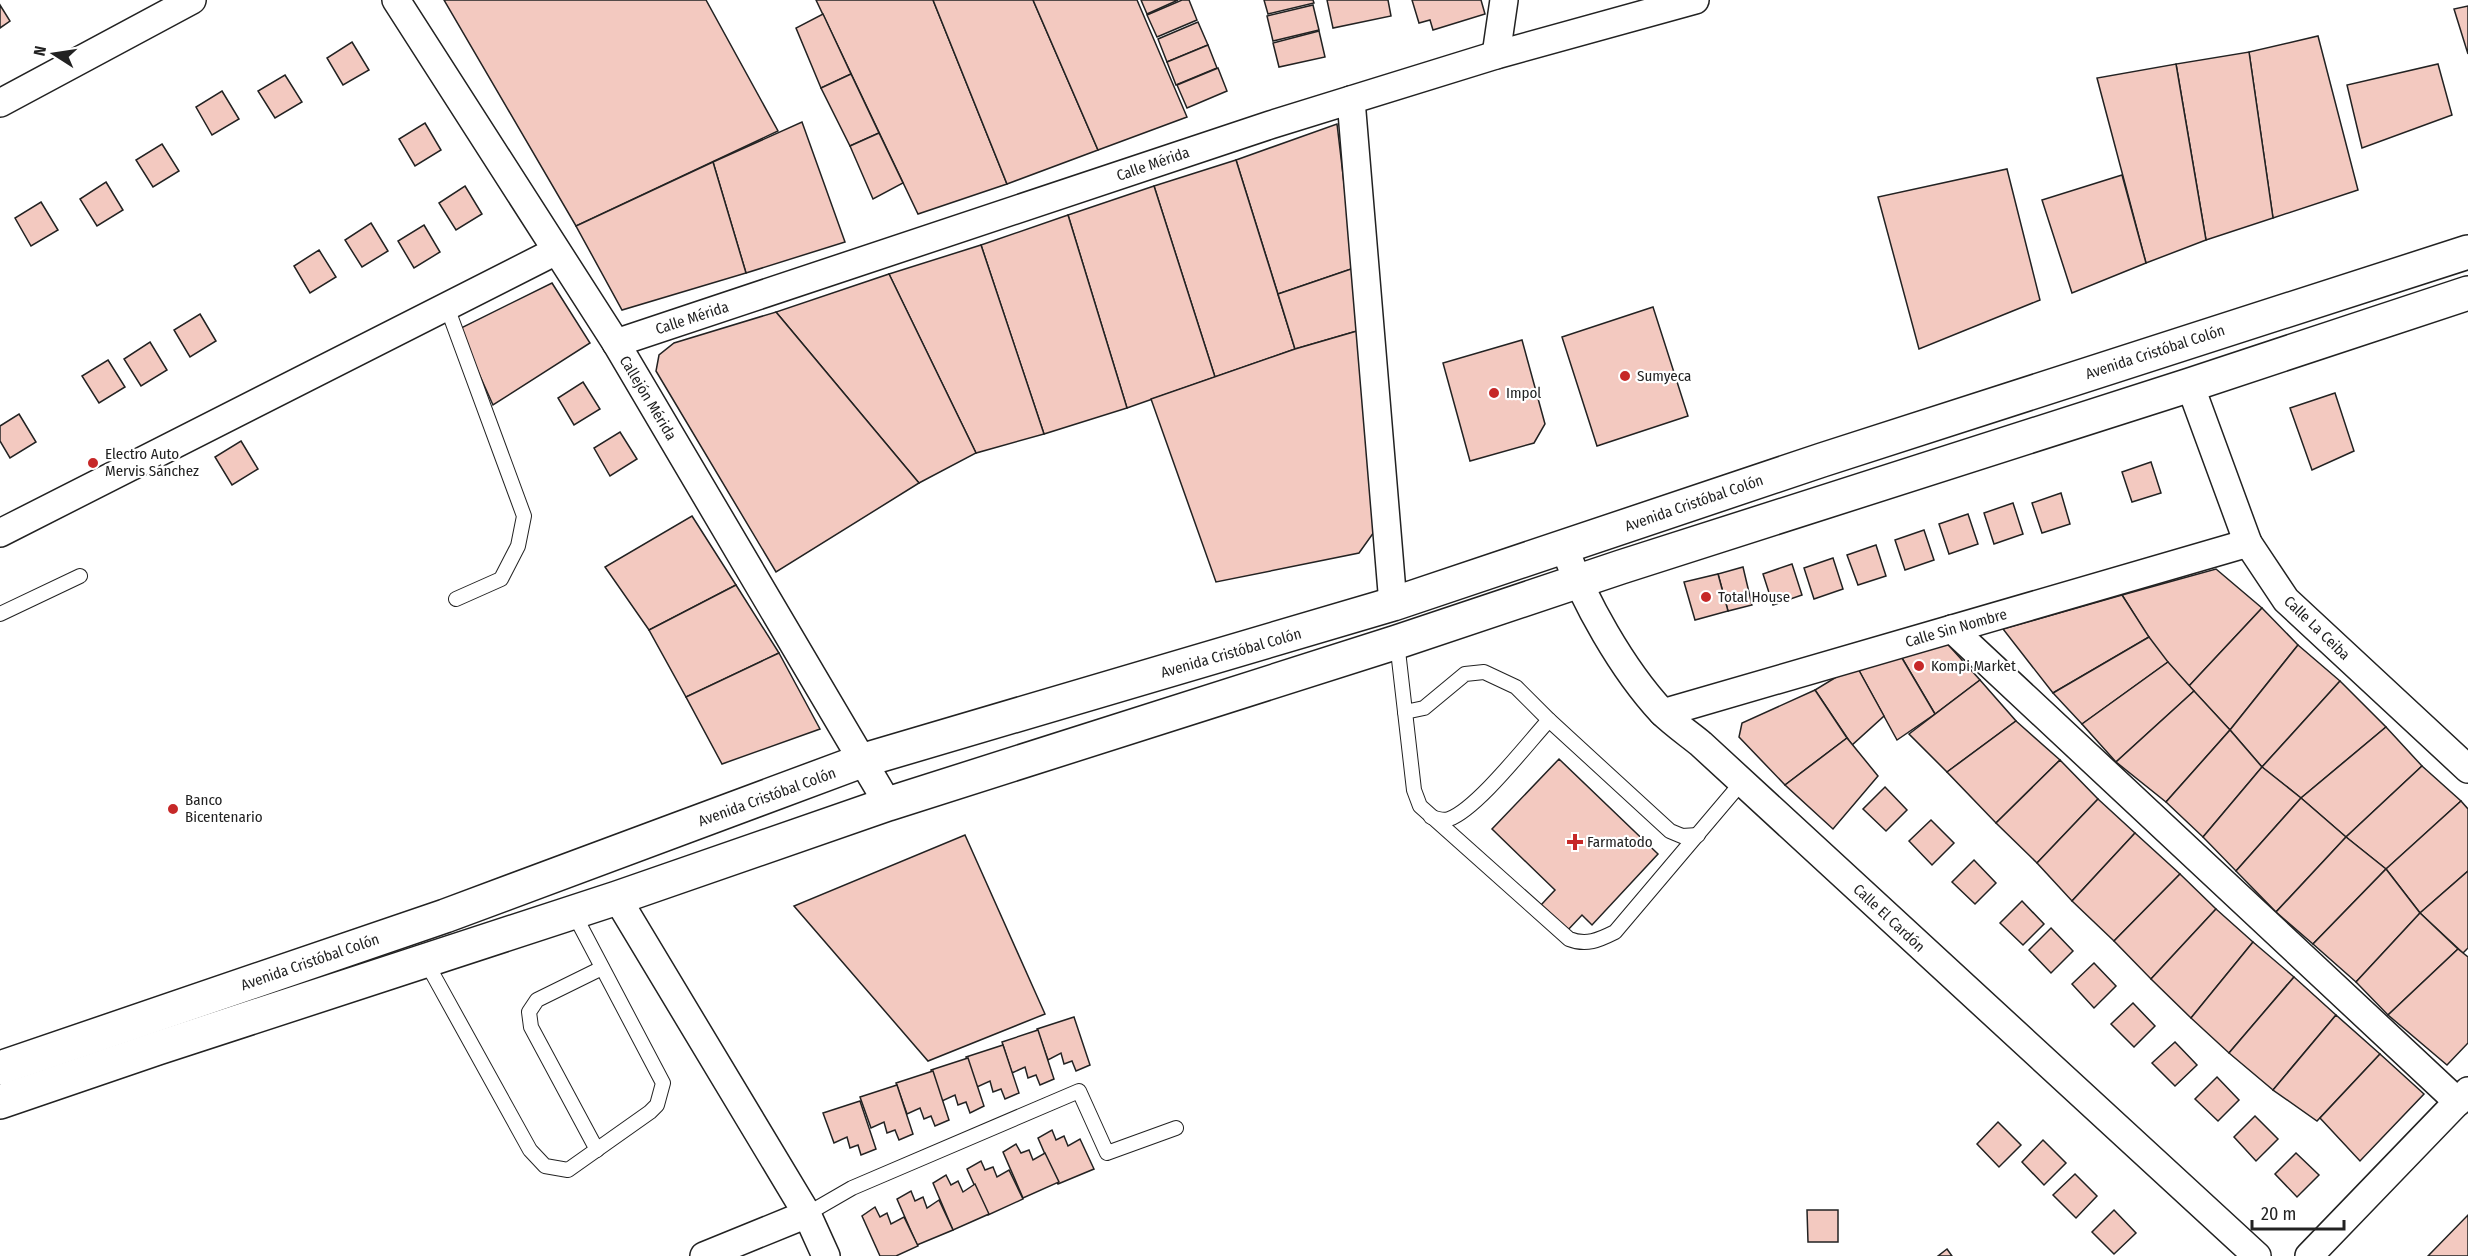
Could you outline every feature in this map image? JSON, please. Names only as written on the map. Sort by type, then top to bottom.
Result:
[{"type":"street","points":[[0,103],[160,8],[192,0]]},
{"type":"street","name":"Callejón Mérida","points":[[396,0],[616,343],[888,804]]},
{"type":"street","points":[[1496,55],[1504,0]]},
{"type":"street","name":"Calle Mérida","points":[[616,343],[1258,129],[1496,55],[1695,0]]},
{"type":"street","points":[[1351,100],[1393,604]]},
{"type":"street","points":[[0,533],[556,251]]},
{"type":"street","name":"Avenida Cristóbal Colón","points":[[0,1068],[445,916],[864,760],[1393,604],[1822,460],[2468,252]]},
{"type":"street","points":[[0,1102],[617,898],[888,804],[1397,642],[2468,293]]},
{"type":"street","name":"Calle La Ceiba","points":[[2190,385],[2248,543],[2286,600],[2468,769]]},
{"type":"street","name":"Calle Sin Nombre","points":[[1663,713],[2248,543]]},
{"type":"street","name":"Calle El Cardón","points":[[1564,546],[1577,582],[1631,674],[1663,713],[1742,782],[2257,1256]]},
{"type":"street","points":[[1952,629],[2463,1097],[2309,1256]]},
{"type":"street","points":[[617,898],[807,1214],[826,1256]]},
{"type":"street","points":[[704,1256],[807,1214]]},
{"type":"lane","points":[[447,307],[525,516],[518,546],[501,579],[456,599]]},
{"type":"lane","points":[[0,614],[80,576]]},
{"type":"lane","points":[[1397,642],[1414,790],[1420,806],[1569,939],[1580,944],[1596,941],[1615,932],[1742,782]]},
{"type":"lane","points":[[1405,712],[1424,708],[1465,674],[1484,672],[1516,687],[1670,831],[1682,836],[1698,835]]},
{"type":"lane","points":[[1431,818],[1447,820],[1479,798],[1549,720]]},
{"type":"lane","points":[[425,960],[530,1150],[545,1166],[568,1170],[657,1105],[663,1083],[573,912]]},
{"type":"lane","points":[[597,1150],[531,1027],[529,1012],[537,1000],[602,968]]},
{"type":"lane","points":[[807,1214],[852,1188],[1079,1091],[1107,1153],[1176,1128]]},
{"type":"building","points":[[444,0],[706,0],[778,131],[576,226]]},
{"type":"building","points":[[816,0],[933,0],[1007,184],[918,214]]},
{"type":"building","points":[[933,0],[1033,0],[1098,150],[1007,184]]},
{"type":"building","points":[[1033,0],[1137,0],[1187,117],[1098,150]]},
{"type":"building","points":[[1141,0],[1178,0],[1147,14]]},
{"type":"building","points":[[1182,0],[1189,0],[1197,20],[1157,37],[1147,15]]},
{"type":"building","points":[[1264,0],[1313,0],[1314,3],[1268,14]]},
{"type":"building","points":[[1327,0],[1388,0],[1391,16],[1333,28]]},
{"type":"building","points":[[1412,0],[1481,0],[1485,14],[1433,30],[1430,20],[1419,23]]},
{"type":"building","points":[[0,5],[10,21],[0,28]]},
{"type":"building","points":[[1313,5],[1319,30],[1273,41],[1267,16]]},
{"type":"building","points":[[2468,6],[2468,54],[2454,9]]},
{"type":"building","points":[[823,14],[851,74],[821,88],[796,28]]},
{"type":"building","points":[[1198,22],[1208,45],[1167,62],[1158,39]]},
{"type":"building","points":[[1319,31],[1325,57],[1279,67],[1273,43]]},
{"type":"building","points":[[2318,36],[2358,190],[2273,218],[2249,52]]},
{"type":"building","points":[[352,42],[369,70],[343,85],[327,58]]},
{"type":"building","points":[[1208,45],[1217,68],[1176,85],[1167,62]]},
{"type":"building","points":[[2249,52],[2273,218],[2206,240],[2176,64]]},
{"type":"building","points":[[2176,64],[2206,240],[2146,263],[2097,78]]},
{"type":"building","points":[[2438,64],[2452,115],[2362,148],[2347,85]]},
{"type":"building","points":[[1218,68],[1227,91],[1187,108],[1177,85]]},
{"type":"building","points":[[851,74],[879,133],[850,146],[821,88]]},
{"type":"building","points":[[285,75],[302,102],[275,118],[258,91]]},
{"type":"building","points":[[222,91],[239,119],[212,135],[196,107]]},
{"type":"building","points":[[802,122],[845,242],[746,273],[713,162]]},
{"type":"building","points":[[425,123],[441,150],[415,166],[399,139]]},
{"type":"building","points":[[1337,124],[1354,268],[1278,294],[1236,160]]},
{"type":"building","points":[[879,133],[903,183],[873,199],[850,146]]},
{"type":"building","points":[[162,144],[179,171],[153,187],[136,160]]},
{"type":"building","points":[[1236,160],[1295,349],[1215,377],[1154,186]]},
{"type":"building","points":[[713,162],[746,273],[622,310],[576,226]]},
{"type":"building","points":[[2007,169],[2040,300],[1919,349],[1878,197]]},
{"type":"building","points":[[2122,175],[2146,263],[2072,293],[2042,200]]},
{"type":"building","points":[[106,182],[123,210],[97,226],[80,199]]},
{"type":"building","points":[[465,186],[482,214],[456,230],[439,203]]},
{"type":"building","points":[[1154,186],[1215,377],[1127,408],[1068,215]]},
{"type":"building","points":[[41,202],[58,230],[31,246],[15,218]]},
{"type":"building","points":[[1068,215],[1127,408],[1044,434],[981,245]]},
{"type":"building","points":[[371,223],[388,251],[362,267],[345,240]]},
{"type":"building","points":[[424,225],[440,252],[414,268],[398,241]]},
{"type":"building","points":[[981,245],[1044,434],[976,453],[889,274]]},
{"type":"building","points":[[319,250],[336,277],[310,293],[294,266]]},
{"type":"building","points":[[1354,268],[1357,331],[1295,349],[1278,294]]},
{"type":"building","points":[[889,274],[976,453],[919,483],[776,312]]},
{"type":"building","points":[[552,283],[590,343],[493,405],[459,329]]},
{"type":"building","name":"Sumyeca","points":[[1653,307],[1688,416],[1597,446],[1562,337]]},
{"type":"building","points":[[776,312],[919,483],[776,572],[656,371],[659,355],[674,343]]},
{"type":"building","points":[[200,314],[216,341],[190,357],[174,330]]},
{"type":"building","points":[[1357,331],[1374,532],[1359,553],[1216,582],[1151,399],[1295,349]]},
{"type":"building","name":"Impol","points":[[1522,340],[1545,424],[1534,443],[1470,461],[1443,363]]},
{"type":"building","points":[[150,342],[167,370],[141,386],[124,359]]},
{"type":"building","points":[[108,360],[125,387],[99,403],[82,376]]},
{"type":"building","points":[[583,382],[600,409],[574,425],[558,398]]},
{"type":"building","points":[[2335,393],[2354,451],[2312,470],[2290,408]]},
{"type":"building","points":[[19,414],[36,442],[10,458],[0,441],[0,426]]},
{"type":"building","points":[[620,432],[637,459],[610,476],[594,448]]},
{"type":"building","points":[[241,441],[258,469],[232,485],[215,457]]},
{"type":"building","points":[[2151,462],[2161,493],[2132,502],[2122,472]]},
{"type":"building","points":[[2061,493],[2070,524],[2042,533],[2032,503]]},
{"type":"building","points":[[2013,503],[2023,534],[1994,544],[1984,513]]},
{"type":"building","points":[[1968,514],[1978,544],[1949,554],[1939,524]]},
{"type":"building","points":[[692,516],[736,585],[649,630],[605,567]]},
{"type":"building","points":[[1924,530],[1934,560],[1905,570],[1895,540]]},
{"type":"building","points":[[1876,545],[1886,576],[1858,585],[1847,555]]},
{"type":"building","points":[[1833,558],[1843,589],[1814,599],[1804,568]]},
{"type":"building","points":[[1792,564],[1802,595],[1773,605],[1763,574]]},
{"type":"building","points":[[1743,567],[1752,605],[1728,611],[1718,574]]},
{"type":"building","points":[[2216,569],[2262,608],[2189,686],[2157,651],[2122,595]]},
{"type":"building","name":"Total House","points":[[1718,574],[1728,611],[1695,620],[1684,582]]},
{"type":"building","points":[[736,585],[779,653],[686,697],[649,630]]},
{"type":"building","points":[[2122,595],[2149,637],[2053,693],[2003,629]]},
{"type":"building","points":[[2262,608],[2298,645],[2230,730],[2189,686]]},
{"type":"building","points":[[2149,637],[2168,662],[2082,724],[2053,693]]},
{"type":"building","points":[[1943,639],[1980,680],[1935,714],[1899,653]]},
{"type":"building","points":[[2298,645],[2340,681],[2262,767],[2230,730]]},
{"type":"building","points":[[779,653],[820,729],[722,764],[686,697]]},
{"type":"building","points":[[1899,653],[1935,714],[1897,740],[1856,665]]},
{"type":"building","points":[[2168,662],[2194,691],[2116,762],[2082,724]]},
{"type":"building","points":[[1856,665],[1884,716],[1852,745],[1815,690]]},
{"type":"building","points":[[1980,680],[2016,721],[1947,772],[1909,734]]},
{"type":"building","points":[[2340,681],[2386,727],[2301,798],[2262,767]]},
{"type":"building","points":[[1815,690],[1847,738],[1785,785],[1739,737],[1742,723]]},
{"type":"building","points":[[2194,691],[2230,730],[2166,802],[2116,762]]},
{"type":"building","points":[[2016,721],[2060,760],[1996,823],[1947,772]]},
{"type":"building","points":[[2386,727],[2422,766],[2346,837],[2301,798]]},
{"type":"building","points":[[2230,730],[2262,767],[2203,837],[2166,802]]},
{"type":"building","points":[[1847,738],[1878,776],[1833,829],[1785,785]]},
{"type":"building","name":"Farmatodo","points":[[1559,759],[1658,854],[1592,925],[1582,915],[1567,931],[1541,905],[1555,890],[1492,829]]},
{"type":"building","points":[[2060,760],[2098,799],[2037,863],[1996,823]]},
{"type":"building","points":[[2422,766],[2461,801],[2386,869],[2346,837]]},
{"type":"building","points":[[2262,767],[2301,798],[2236,871],[2203,837]]},
{"type":"building","points":[[1885,787],[1907,810],[1886,831],[1863,809]]},
{"type":"building","points":[[2301,798],[2346,837],[2276,912],[2236,871]]},
{"type":"building","points":[[2098,799],[2135,833],[2072,901],[2037,863]]},
{"type":"building","points":[[2461,801],[2468,809],[2468,871],[2420,913],[2386,869]]},
{"type":"building","points":[[1931,820],[1954,843],[1932,865],[1909,841]]},
{"type":"building","points":[[2135,833],[2180,874],[2114,941],[2072,901]]},
{"type":"building","points":[[965,835],[1045,1014],[928,1061],[794,906]]},
{"type":"building","points":[[2346,837],[2386,869],[2313,944],[2276,912]]},
{"type":"building","points":[[1974,860],[1996,883],[1975,904],[1952,882]]},
{"type":"building","points":[[2386,869],[2420,913],[2356,982],[2313,944]]},
{"type":"building","points":[[2468,871],[2468,948],[2463,953],[2420,913]]},
{"type":"building","points":[[2180,874],[2216,909],[2151,979],[2114,941]]},
{"type":"building","points":[[2022,901],[2044,924],[2023,945],[2000,923]]},
{"type":"building","points":[[2216,909],[2253,942],[2191,1018],[2151,979]]},
{"type":"building","points":[[2420,913],[2458,949],[2388,1015],[2356,982]]},
{"type":"building","points":[[2051,928],[2073,951],[2051,973],[2029,950]]},
{"type":"building","points":[[2253,942],[2294,977],[2229,1053],[2191,1018]]},
{"type":"building","points":[[2458,949],[2468,957],[2468,1043],[2447,1065],[2388,1015]]},
{"type":"building","points":[[2094,963],[2116,986],[2094,1008],[2072,984]]},
{"type":"building","points":[[2294,977],[2336,1015],[2273,1090],[2229,1053]]},
{"type":"building","points":[[2133,1003],[2155,1026],[2134,1047],[2111,1024]]},
{"type":"building","points":[[2336,1015],[2380,1054],[2317,1121],[2273,1090]]},
{"type":"building","points":[[1074,1017],[1090,1065],[1076,1071],[1072,1061],[1064,1064],[1061,1053],[1048,1060],[1037,1029]]},
{"type":"building","points":[[1038,1030],[1054,1079],[1040,1085],[1036,1075],[1028,1078],[1025,1067],[1012,1073],[1002,1042]]},
{"type":"building","points":[[2175,1042],[2197,1065],[2175,1086],[2152,1063]]},
{"type":"building","points":[[1003,1045],[1019,1093],[1005,1099],[1001,1089],[993,1092],[990,1081],[977,1087],[966,1057]]},
{"type":"building","points":[[2380,1054],[2424,1094],[2360,1161],[2320,1118]]},
{"type":"building","points":[[968,1058],[984,1106],[970,1113],[966,1102],[958,1105],[955,1095],[942,1101],[931,1070]]},
{"type":"building","points":[[933,1071],[949,1120],[935,1126],[931,1116],[924,1119],[920,1108],[907,1114],[896,1083]]},
{"type":"building","points":[[2217,1077],[2239,1100],[2218,1121],[2195,1099]]},
{"type":"building","points":[[897,1085],[913,1134],[899,1140],[895,1130],[887,1133],[884,1122],[871,1128],[860,1097]]},
{"type":"building","points":[[860,1101],[876,1149],[861,1155],[858,1145],[850,1148],[847,1137],[834,1143],[823,1113]]},
{"type":"building","points":[[2255,1116],[2278,1139],[2256,1161],[2234,1137]]},
{"type":"building","points":[[1998,1122],[2021,1145],[1999,1167],[1977,1144]]},
{"type":"building","points":[[1052,1130],[1056,1140],[1064,1136],[1068,1146],[1080,1139],[1094,1169],[1058,1184],[1038,1138]]},
{"type":"building","points":[[2043,1140],[2066,1163],[2044,1185],[2022,1162]]},
{"type":"building","points":[[1016,1144],[1021,1153],[1029,1150],[1033,1160],[1045,1153],[1059,1182],[1023,1198],[1003,1152]]},
{"type":"building","points":[[2296,1153],[2319,1175],[2297,1197],[2275,1174]]},
{"type":"building","points":[[981,1161],[985,1170],[993,1167],[997,1177],[1009,1170],[1023,1199],[988,1215],[967,1169]]},
{"type":"building","points":[[2075,1174],[2097,1196],[2076,1218],[2053,1195]]},
{"type":"building","points":[[946,1175],[951,1185],[958,1181],[963,1192],[975,1184],[989,1214],[953,1230],[933,1183]]},
{"type":"building","points":[[911,1191],[915,1201],[923,1197],[927,1208],[939,1200],[953,1230],[917,1245],[897,1199]]},
{"type":"building","points":[[875,1207],[880,1217],[887,1213],[891,1224],[904,1217],[918,1246],[896,1256],[880,1256],[862,1216]]},
{"type":"building","points":[[1807,1210],[1838,1210],[1838,1242],[1808,1242]]},
{"type":"building","points":[[2114,1210],[2136,1233],[2114,1254],[2092,1232]]},
{"type":"building","points":[[2468,1215],[2468,1256],[2428,1256]]},
{"type":"building","points":[[1947,1249],[1952,1256],[1938,1256]]},
{"type":"place","name":"Sumyeca","points":[[1625,376]]},
{"type":"place","name":"Impol","points":[[1494,393]]},
{"type":"place","name":"Electro Auto Mervis Sánchez","points":[[93,463]]},
{"type":"place","name":"Total House","points":[[1706,597]]},
{"type":"place","name":"Kompi Market","points":[[1919,666]]},
{"type":"place","name":"Banco Bicentenario","points":[[173,809]]},
{"type":"place","name":"Farmatodo","points":[[1575,842]]}]
